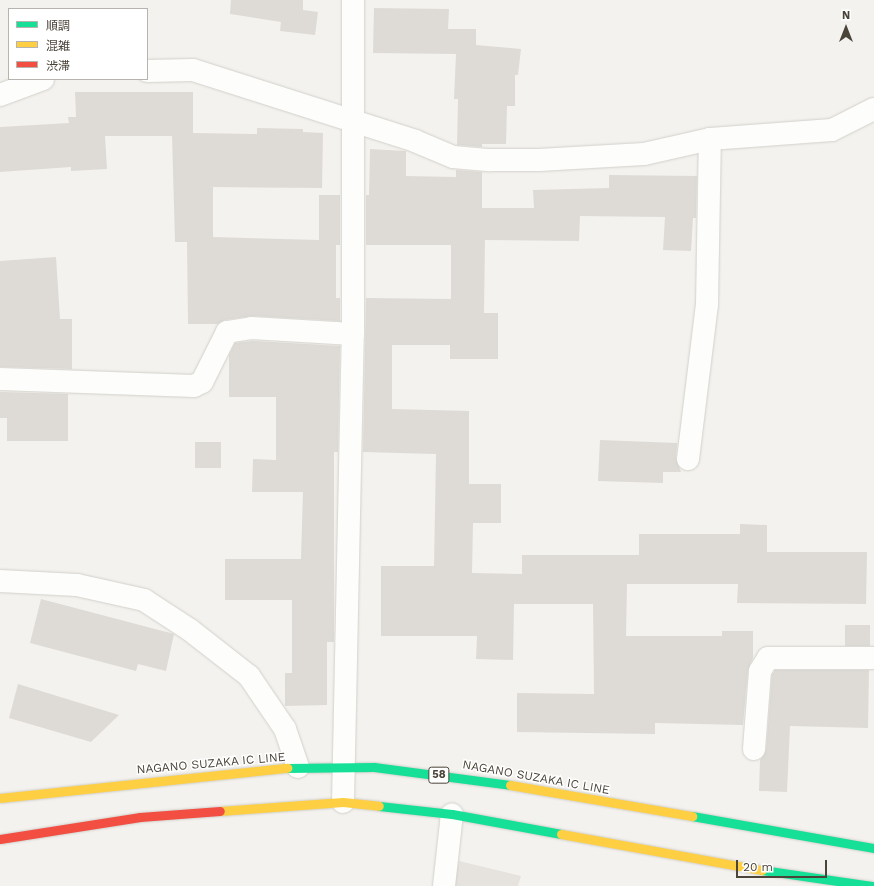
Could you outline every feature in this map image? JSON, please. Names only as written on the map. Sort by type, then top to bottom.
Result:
[{"type":"main road","name":"NAGANO SUZAKA IC LINE","points":[[0,798],[298,767],[343,766],[464,777],[874,848]]},
{"type":"main road","points":[[0,839],[140,816],[342,802],[452,814],[711,862],[872,886]]},
{"type":"street","points":[[342,802],[353,334],[354,0]]},
{"type":"street","points":[[148,71],[193,70],[415,141],[453,157],[490,160],[539,160],[644,154],[710,139],[832,130],[874,109]]},
{"type":"street","points":[[0,95],[40,80]]},
{"type":"street","points":[[688,459],[707,305],[710,139]]},
{"type":"street","points":[[0,380],[194,386],[202,382],[227,332],[251,328],[353,334]]},
{"type":"street","points":[[0,581],[77,585],[144,600],[190,630],[249,676],[285,729],[298,767]]},
{"type":"street","points":[[754,748],[760,671],[768,658],[874,658]]},
{"type":"street","points":[[444,886],[452,814]]},
{"type":"shaded area","points":[[459,861],[521,876],[518,886],[453,886]]},
{"type":"building","points":[[231,0],[303,0],[303,10],[318,12],[315,35],[280,31],[281,22],[230,14]]},
{"type":"building","points":[[374,8],[449,9],[448,29],[476,29],[476,45],[521,49],[518,75],[515,75],[515,106],[507,106],[506,144],[482,144],[482,147],[457,145],[458,99],[454,99],[456,54],[373,53]]},
{"type":"building","points":[[75,92],[193,92],[193,133],[257,134],[257,128],[303,129],[303,132],[323,133],[322,188],[213,187],[213,237],[319,240],[319,195],[340,195],[340,245],[336,245],[336,298],[340,298],[340,321],[252,316],[225,320],[218,324],[188,324],[187,242],[175,242],[172,136],[105,136],[107,169],[71,171],[71,167],[0,172],[0,127],[69,123],[68,117],[76,117]]},
{"type":"building","points":[[370,149],[406,151],[406,176],[456,177],[456,170],[482,172],[482,208],[534,208],[533,190],[609,188],[609,175],[697,176],[696,218],[693,218],[691,251],[663,250],[665,217],[580,216],[579,241],[485,240],[484,313],[498,313],[498,359],[450,359],[450,345],[392,345],[392,409],[469,411],[469,484],[501,484],[501,523],[473,523],[472,573],[522,574],[522,555],[639,555],[639,534],[740,534],[740,524],[767,525],[767,552],[867,552],[866,604],[737,603],[738,584],[627,584],[626,636],[722,636],[722,631],[753,631],[753,658],[748,670],[743,725],[655,723],[655,734],[517,732],[517,693],[594,694],[593,604],[514,604],[513,660],[476,659],[477,636],[381,636],[381,566],[434,566],[436,454],[363,452],[366,298],[451,299],[451,245],[366,245],[366,195],[369,195]]},
{"type":"building","points":[[56,257],[60,319],[72,319],[72,369],[0,367],[0,261]]},
{"type":"building","points":[[252,341],[340,346],[338,452],[334,452],[334,642],[327,642],[327,705],[285,706],[285,673],[292,673],[292,600],[225,600],[225,559],[301,559],[303,492],[252,492],[253,459],[276,460],[276,397],[229,397],[229,355],[235,343]]},
{"type":"building","points":[[0,392],[68,394],[68,441],[7,441],[7,418],[0,418]]},
{"type":"building","points":[[600,440],[677,443],[676,458],[681,472],[663,472],[663,483],[598,481]]},
{"type":"building","points":[[195,442],[221,442],[221,468],[195,468]]},
{"type":"building","points":[[41,599],[174,634],[166,671],[138,664],[136,671],[30,643]]},
{"type":"building","points":[[845,625],[870,625],[870,646],[845,646]]},
{"type":"building","points":[[775,670],[869,670],[868,728],[790,726],[787,792],[759,791],[760,760],[766,750],[772,675]]},
{"type":"building","points":[[18,684],[119,715],[91,742],[9,718]]},
{"type":"traffic: fast","points":[[287,768],[374,767],[510,785]]},
{"type":"traffic: fast","points":[[379,806],[452,814],[561,834]]},
{"type":"traffic: fast","points":[[692,816],[874,848]]},
{"type":"traffic: fast","points":[[762,870],[872,886]]},
{"type":"traffic: slow","points":[[0,798],[287,768]]},
{"type":"traffic: slow","points":[[510,785],[692,816]]},
{"type":"traffic: slow","points":[[220,811],[343,802],[379,806]]},
{"type":"traffic: slow","points":[[561,834],[762,870]]},
{"type":"traffic: jam","points":[[0,839],[140,817],[220,811]]}]
